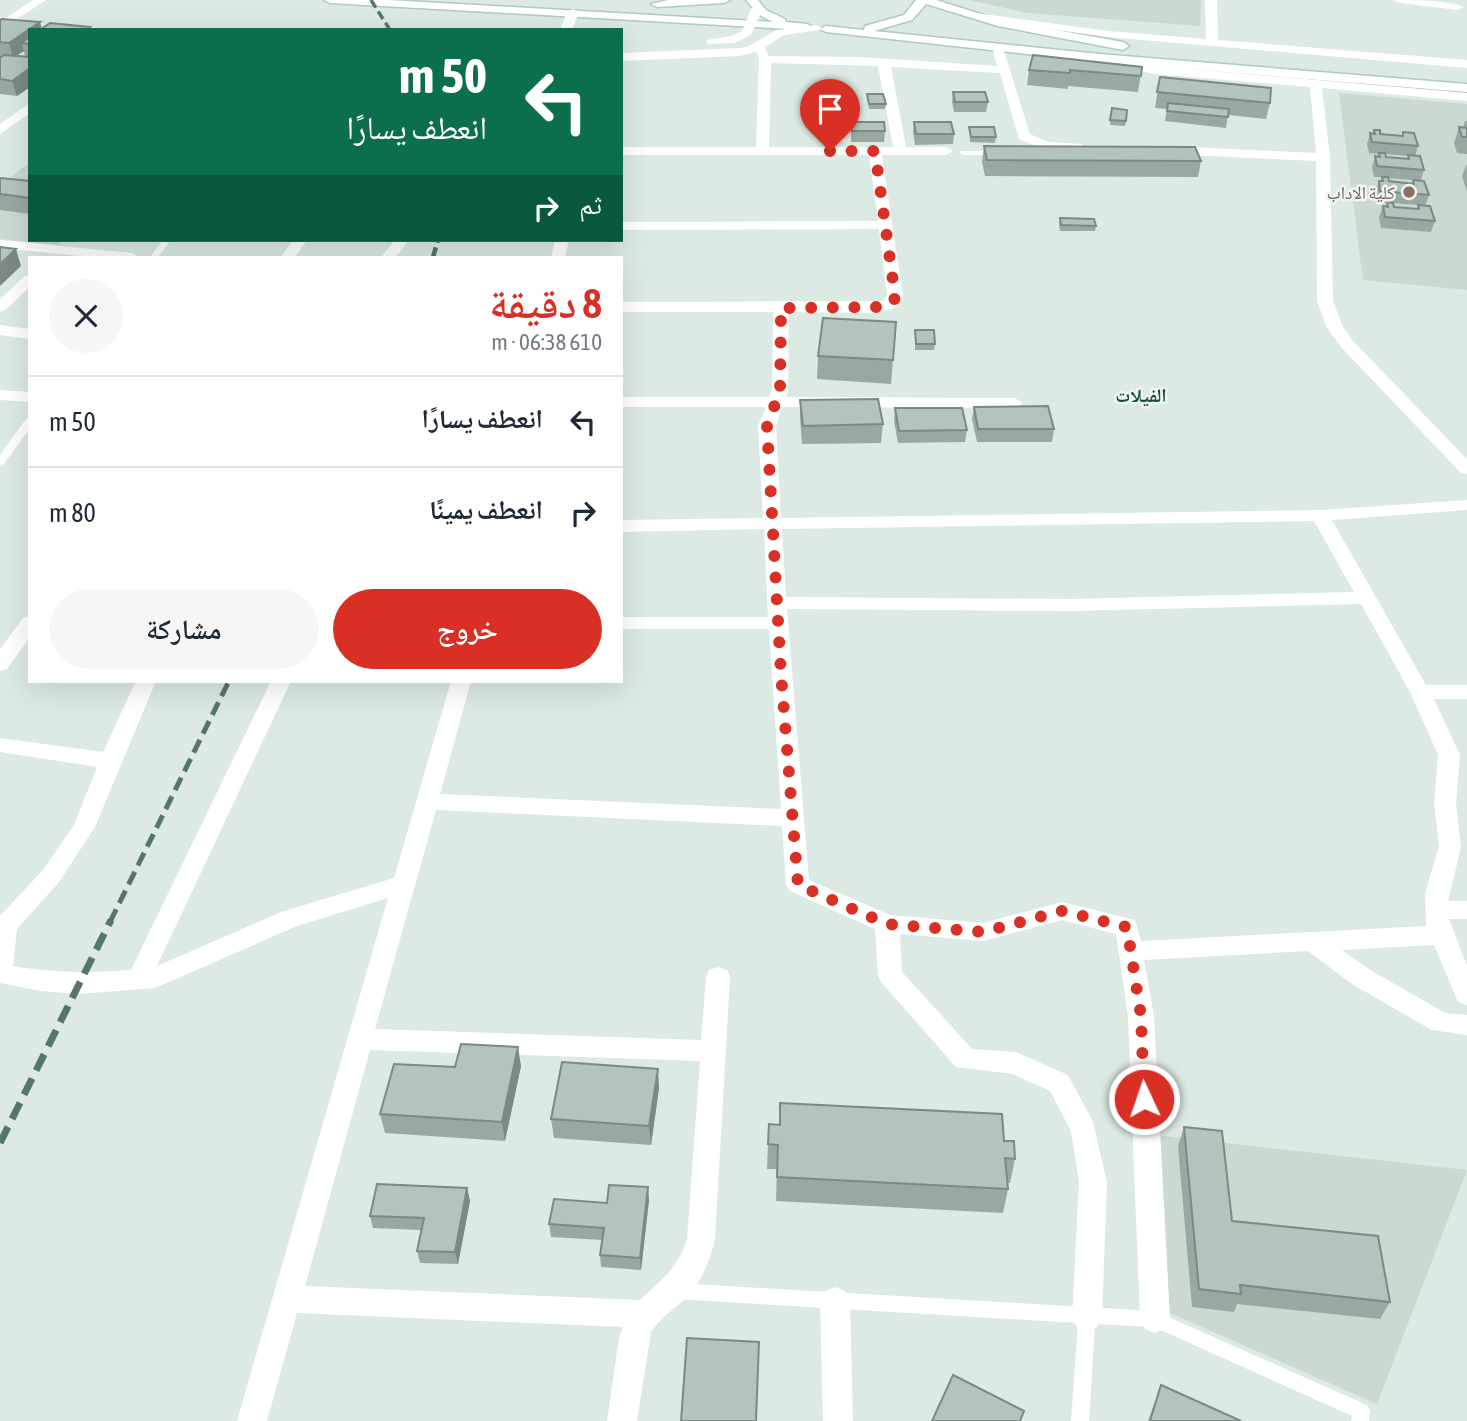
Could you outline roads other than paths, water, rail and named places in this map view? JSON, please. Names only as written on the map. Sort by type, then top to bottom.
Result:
[{"type":"street","points":[[2,26],[40,0]]},
{"type":"street","points":[[330,0],[573,12],[751,28],[863,29],[895,22],[916,12],[923,0],[1037,32],[1124,46],[1467,76]]},
{"type":"street","points":[[650,4],[724,0]]},
{"type":"street","points":[[1211,0],[1212,41]]},
{"type":"street","points":[[1400,0],[1458,7]]},
{"type":"street","points":[[762,151],[765,59],[751,28],[755,4],[775,19],[816,28],[1100,58],[1467,88]]},
{"type":"street","points":[[567,28],[573,12]]},
{"type":"street","points":[[976,16],[1074,30],[1467,64]]},
{"type":"street","points":[[2,26],[28,26]]},
{"type":"street","points":[[623,49],[725,41],[751,28]]},
{"type":"street","points":[[623,57],[740,52],[787,30],[816,28]]},
{"type":"street","points":[[1212,41],[1467,57]]},
{"type":"street","points":[[998,47],[1024,136],[1037,144],[1097,148]]},
{"type":"street","points":[[1100,58],[1154,70],[1467,97]]},
{"type":"street","points":[[765,59],[1005,70]]},
{"type":"street","points":[[884,63],[900,151]]},
{"type":"street","points":[[1316,86],[1324,157],[1325,301],[1328,313],[1347,344],[1467,470]]},
{"type":"street","points":[[0,131],[28,109]]},
{"type":"street","points":[[0,131],[20,131]]},
{"type":"street","points":[[1151,150],[1324,157]]},
{"type":"street","points":[[623,151],[946,151]]},
{"type":"street","points":[[623,307],[872,308],[890,304],[895,296],[875,151]]},
{"type":"street","points":[[623,226],[885,225]]},
{"type":"street","points":[[389,256],[399,242]]},
{"type":"street","points":[[0,244],[123,256]]},
{"type":"street","points":[[0,307],[28,281]]},
{"type":"street","points":[[781,308],[780,391],[767,426],[778,623],[798,885],[887,924],[983,932],[1062,911],[1127,927],[1141,1016],[1155,1319]]},
{"type":"street","points":[[0,330],[28,334]]},
{"type":"street","points":[[0,395],[28,397]]},
{"type":"street","points":[[623,402],[1015,403]]},
{"type":"street","points":[[623,526],[1320,515],[1467,505]]},
{"type":"street","points":[[1320,515],[1420,692],[1449,755],[1445,803],[1450,847],[1437,893],[1436,910],[1441,935],[1467,995]]},
{"type":"street","points":[[777,603],[1070,605],[1366,598]]},
{"type":"street","points":[[623,623],[778,623]]},
{"type":"street","points":[[0,664],[28,627]]},
{"type":"street","points":[[145,683],[84,827],[51,876],[5,926],[0,971],[41,981],[78,985],[155,978],[289,919],[404,884]]},
{"type":"street","points":[[139,979],[280,683]]},
{"type":"street","points":[[252,1421],[460,683]]},
{"type":"street","points":[[1420,692],[1467,692]]},
{"type":"street","points":[[0,745],[110,761]]},
{"type":"street","points":[[428,802],[793,818]]},
{"type":"street","points":[[1436,910],[1467,910]]},
{"type":"street","points":[[887,924],[890,975],[965,1059],[1016,1063],[1059,1083],[1084,1130],[1093,1182],[1087,1317]]},
{"type":"street","points":[[1131,951],[1441,935]]},
{"type":"street","points":[[1313,942],[1361,977],[1441,1023],[1467,1025]]},
{"type":"street","points":[[622,1421],[634,1338],[644,1314],[672,1291],[691,1267],[701,1239],[718,977]]},
{"type":"street","points":[[359,1039],[713,1051]]},
{"type":"street","points":[[286,1299],[644,1314]]},
{"type":"street","points":[[835,1301],[838,1421]]},
{"type":"lane","points":[[1040,153],[1057,150],[1057,147]]},
{"type":"lane","points":[[964,153],[1002,153]]},
{"type":"lane","points":[[155,256],[165,242]]},
{"type":"lane","points":[[0,462],[28,424]]},
{"type":"lane","points":[[672,1291],[1155,1319],[1361,1411],[1360,1421]]},
{"type":"lane","points":[[1080,1421],[1087,1317]]},
{"type":"railway","points":[[371,0],[389,28]]},
{"type":"railway","points":[[433,256],[437,242]]},
{"type":"railway","points":[[110,922],[228,683]]},
{"type":"railway","points":[[0,1143],[111,920]]},
{"type":"place","name":"كلية الاداب","points":[[1409,192]]},
{"type":"district","name":"الفيلات","points":[[1141,395]]}]
